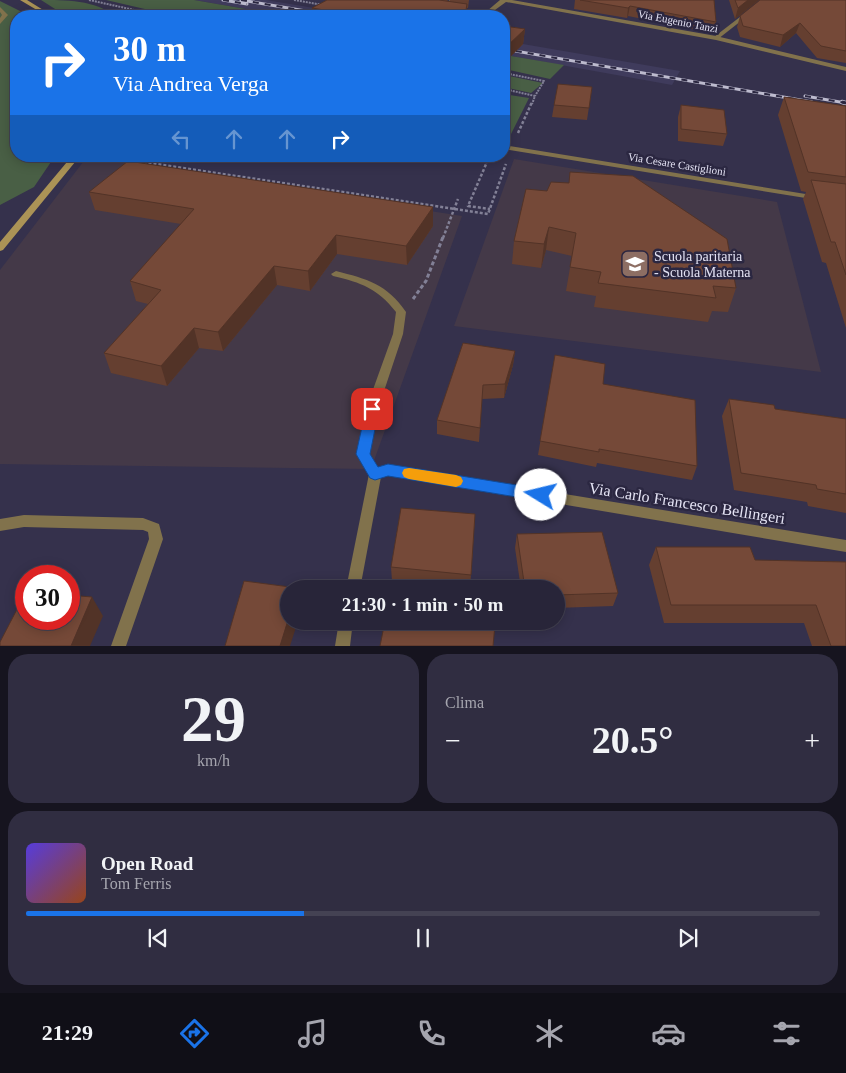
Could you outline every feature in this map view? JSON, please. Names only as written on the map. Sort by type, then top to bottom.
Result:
[{"type":"street","points":[[23,0],[40,10]]},
{"type":"street","points":[[441,10],[453,0]]},
{"type":"street","points":[[492,10],[504,0]]},
{"type":"street","name":"Via Eugenio Tanzi","points":[[504,0],[716,38],[846,69]]},
{"type":"street","points":[[716,38],[765,0]]},
{"type":"street","points":[[0,10],[5,15],[0,22]]},
{"type":"street","name":"Via Cesare Castiglioni","points":[[510,148],[829,199]]},
{"type":"street","points":[[0,248],[71,162]]},
{"type":"street","points":[[336,274],[370,282],[388,295],[401,312],[398,334],[372,409],[363,454],[375,474],[355,580]]},
{"type":"street","name":"Via Carlo Francesco Bellingeri","points":[[375,474],[388,470],[846,546]]},
{"type":"street","points":[[0,525],[24,520],[143,524],[154,528],[156,539],[118,646]]},
{"type":"street","points":[[342,646],[345,630]]},
{"type":"path","points":[[90,0],[135,10]]},
{"type":"path","points":[[294,0],[332,6]]},
{"type":"path","points":[[510,74],[544,81],[518,134]]},
{"type":"path","points":[[510,90],[535,96]]},
{"type":"path","points":[[143,162],[488,214],[507,163]]},
{"type":"path","points":[[487,162],[468,206],[490,209]]},
{"type":"path","points":[[401,312],[417,296],[426,281],[458,199]]},
{"type":"shaded area","points":[[194,0],[266,0],[326,10],[252,10]]},
{"type":"shaded area","points":[[510,37],[517,43],[680,71],[672,85],[511,56]]},
{"type":"shaded area","name":"Scuola paritaria - Scuola Materna","points":[[514,159],[777,202],[821,372],[454,326]]},
{"type":"shaded area","points":[[83,162],[119,162],[462,216],[371,469],[0,464],[0,270]]},
{"type":"green space","points":[[41,0],[80,2],[105,10],[57,10]]},
{"type":"green space","points":[[106,0],[194,0],[252,10],[149,10]]},
{"type":"green space","points":[[0,1],[18,10],[10,10],[10,162],[51,162],[34,187],[0,205]]},
{"type":"green space","points":[[510,57],[564,65],[550,79],[510,70]]},
{"type":"green space","points":[[510,76],[543,83],[531,93],[510,88]]},
{"type":"green space","points":[[510,95],[529,98],[510,136]]},
{"type":"building","points":[[327,0],[439,0],[467,4],[466,10],[324,10],[312,8]]},
{"type":"building","points":[[580,0],[714,0],[716,22],[630,6],[628,8]]},
{"type":"building","points":[[735,0],[748,0],[738,8]]},
{"type":"building","points":[[760,0],[846,0],[846,51],[821,46],[800,23],[783,35],[743,26],[740,16]]},
{"type":"building","points":[[510,27],[525,29],[510,43]]},
{"type":"building","points":[[558,84],[592,87],[589,108],[554,105]]},
{"type":"building","points":[[784,97],[846,106],[846,177],[808,172]]},
{"type":"building","points":[[681,105],[724,110],[727,134],[681,129]]},
{"type":"building","points":[[127,162],[135,162],[433,207],[406,246],[336,235],[308,271],[274,266],[218,332],[194,328],[161,366],[104,353],[161,290],[130,281],[194,209],[89,192]]},
{"type":"building","points":[[570,172],[633,176],[727,239],[736,288],[713,286],[716,298],[598,283],[601,272],[570,267],[576,233],[549,227],[544,244],[514,241],[526,189],[547,191],[551,182],[569,183]]},
{"type":"building","points":[[811,180],[846,184],[846,275],[835,242],[831,242]]},
{"type":"building","points":[[463,343],[515,351],[505,384],[483,385],[480,428],[437,420]]},
{"type":"building","points":[[555,355],[605,364],[603,384],[695,400],[697,466],[599,449],[599,452],[540,441]]},
{"type":"building","points":[[729,399],[774,405],[775,409],[846,419],[846,494],[817,489],[816,485],[741,473]]},
{"type":"building","points":[[401,508],[475,514],[471,575],[391,567]]},
{"type":"building","points":[[602,532],[618,593],[565,595],[565,580],[524,580],[517,534]]},
{"type":"building","points":[[656,547],[750,547],[755,560],[846,562],[846,646],[831,646],[816,605],[671,605]]},
{"type":"building","points":[[244,581],[280,586],[280,630],[285,630],[280,646],[225,646]]},
{"type":"building","points":[[80,596],[92,597],[80,625]]},
{"type":"building","points":[[15,613],[15,630],[78,630],[71,646],[0,646],[0,642]]},
{"type":"building","points":[[383,630],[495,630],[493,646],[380,646]]},
{"type":"railway","points":[[223,0],[247,4]]},
{"type":"railway","points":[[241,0],[300,10]]},
{"type":"railway","points":[[510,50],[812,102]]},
{"type":"railway","points":[[805,96],[846,103],[842,102]]},
{"type":"slow traffic","points":[[409,473],[456,481]]},
{"type":"place","name":"Scuola paritaria - Scuola Materna","points":[[635,264]]},
{"type":"route","points":[[372,409],[363,454],[375,474],[388,470],[541,495]]}]
